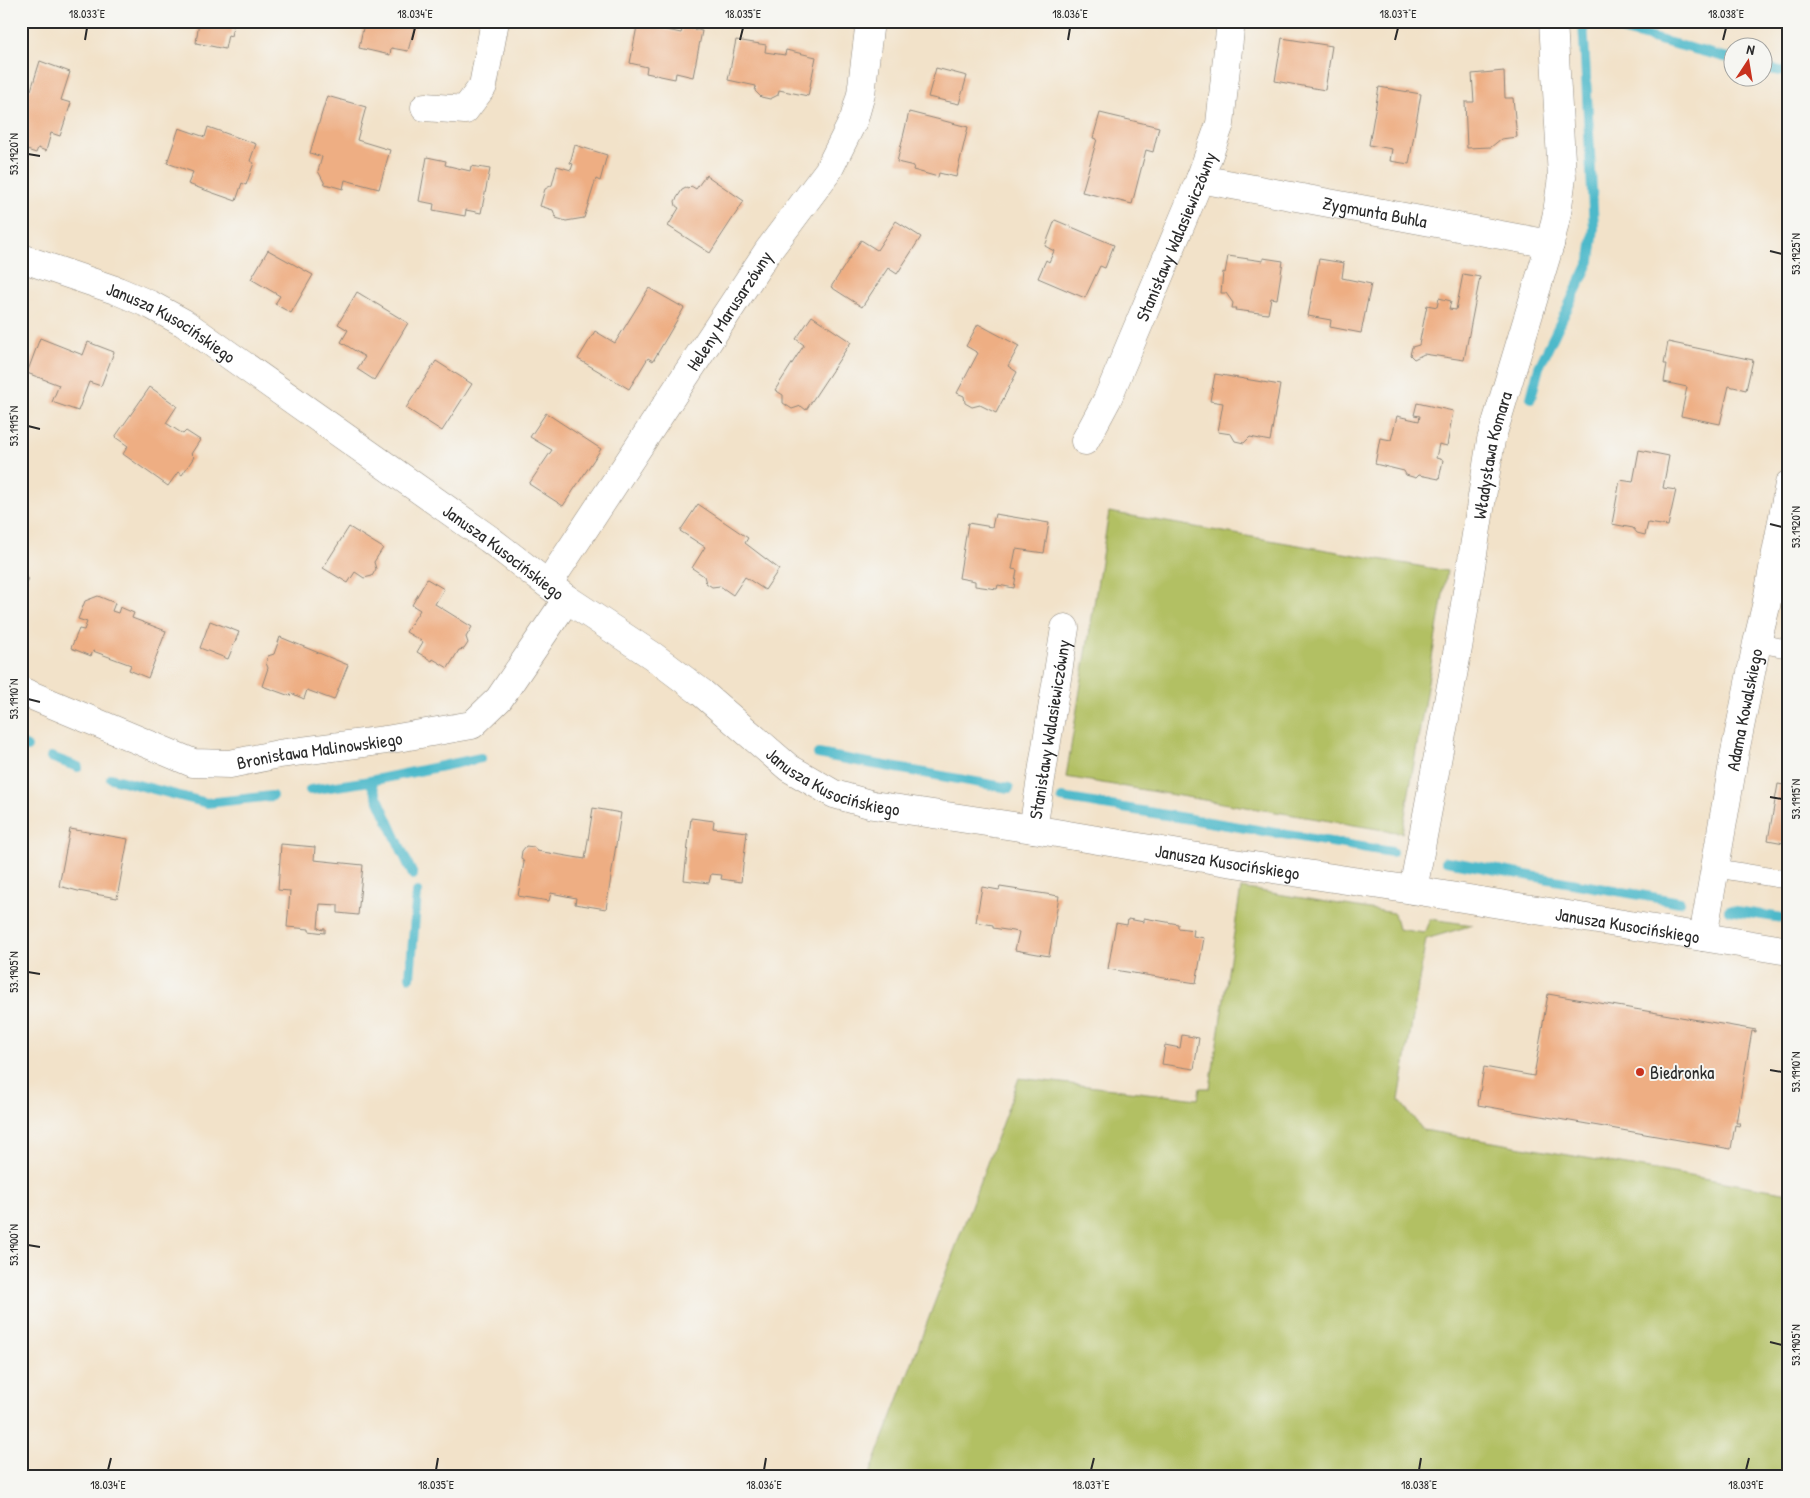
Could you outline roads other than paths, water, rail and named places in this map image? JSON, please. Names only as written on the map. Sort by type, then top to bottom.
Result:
[{"type":"street","points":[[425,107],[465,110],[483,86],[495,21]]},
{"type":"street","name":"Heleny Marusarzówny","points":[[558,592],[768,251],[828,171],[854,119],[861,94],[870,21]]},
{"type":"street","name":"Stanisławy Walasiewiczówny","points":[[1085,441],[1107,400],[1200,179],[1220,124],[1231,21]]},
{"type":"street","name":"Władysława Komara","points":[[1413,890],[1458,648],[1491,440],[1550,244],[1557,213],[1562,177],[1553,21]]},
{"type":"street","name":"Zygmunta Buhla","points":[[1200,179],[1550,244]]},
{"type":"street","name":"Janusza Kusocińskiego","points":[[21,258],[118,291],[151,305],[184,323],[489,539],[558,592],[653,656],[702,693],[789,768],[834,794],[873,805],[1789,951]]},
{"type":"street","name":"Adama Kowalskiego","points":[[1703,937],[1735,752],[1756,643],[1766,606],[1789,484]]},
{"type":"street","name":"Bronisława Malinowskiego","points":[[21,691],[193,763],[230,764],[279,754],[386,740],[472,725],[499,699],[558,592]]},
{"type":"street","name":"Stanisławy Walasiewiczówny","points":[[1033,829],[1065,628]]},
{"type":"lane","points":[[1756,643],[1789,649]]},
{"type":"lane","points":[[1715,868],[1789,880]]},
{"type":"waterway","points":[[1531,398],[1539,367],[1590,261],[1594,228],[1583,21]]},
{"type":"waterway","points":[[1586,21],[1722,56]]},
{"type":"waterway","points":[[1772,69],[1789,73]]},
{"type":"waterway","points":[[21,744],[27,747]]},
{"type":"waterway","points":[[818,754],[1009,788]]},
{"type":"waterway","points":[[51,757],[78,767]]},
{"type":"waterway","points":[[310,790],[370,781],[481,758]]},
{"type":"waterway","points":[[111,778],[207,803],[272,796]]},
{"type":"waterway","points":[[370,781],[413,875]]},
{"type":"waterway","points":[[1062,798],[1392,852]]},
{"type":"waterway","points":[[1446,861],[1680,902]]},
{"type":"waterway","points":[[410,977],[417,892]]},
{"type":"waterway","points":[[1729,910],[1789,919]]},
{"type":"place","name":"Biedronka","points":[[1640,1072]]}]
